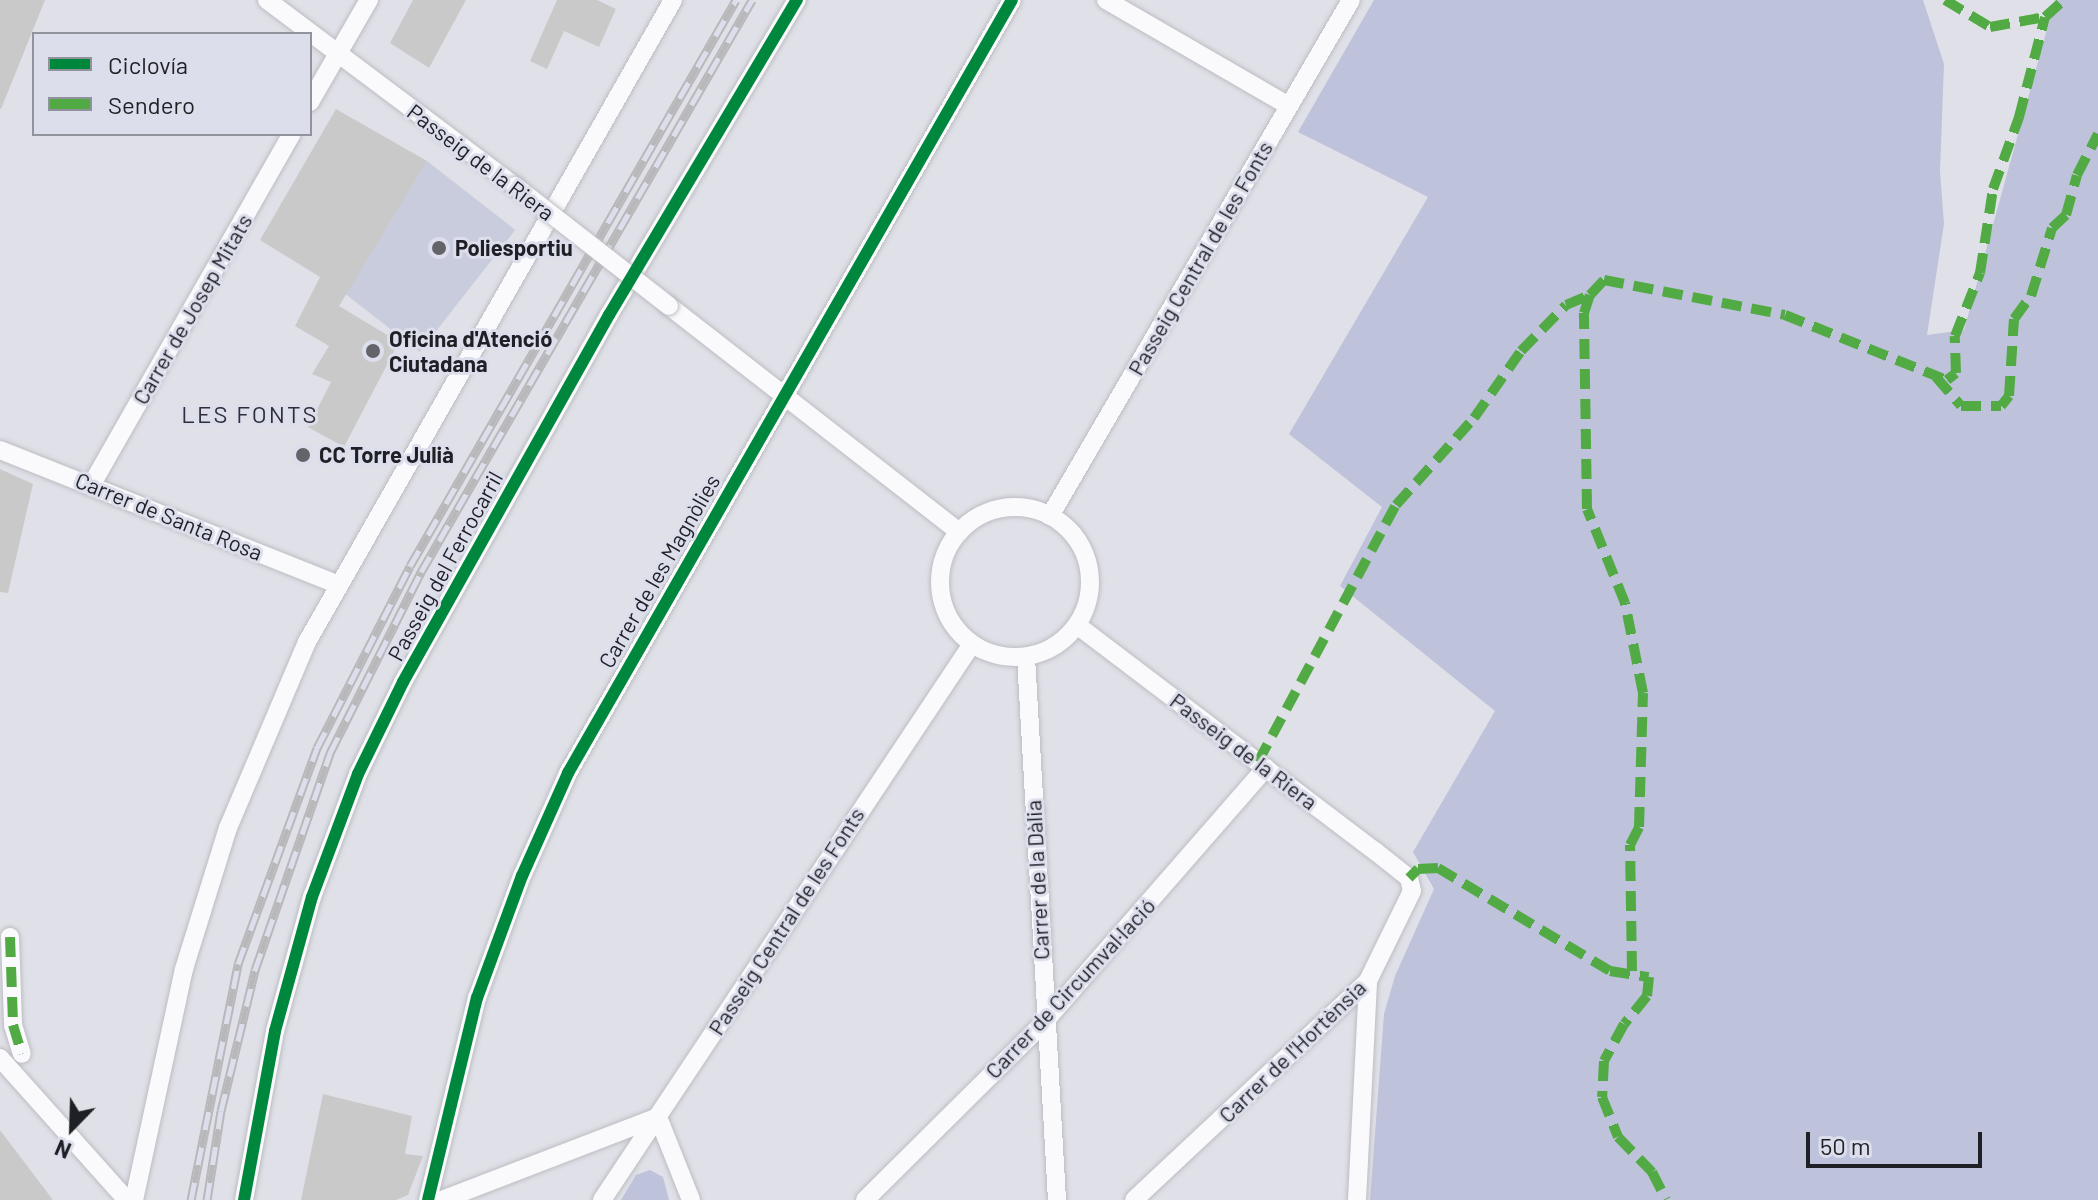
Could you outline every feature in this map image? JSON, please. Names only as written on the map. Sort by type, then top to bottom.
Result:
[{"type":"street","name":"Passeig de la Riera","points":[[267,0],[308,32]]},
{"type":"street","points":[[312,99],[369,0]]},
{"type":"street","points":[[134,1200],[184,969],[228,828],[337,584],[673,0]]},
{"type":"street","name":"Passeig del Ferrocarril","points":[[244,1200],[279,1016],[312,897],[358,774],[403,682],[601,328],[797,0]]},
{"type":"street","name":"Carrer de les Magnòlies","points":[[428,1200],[477,998],[522,876],[612,691],[1012,0]]},
{"type":"street","points":[[1106,0],[1289,106]]},
{"type":"street","name":"Passeig Central de les Fonts","points":[[1050,516],[1351,0]]},
{"type":"street","name":"Passeig de la Riera","points":[[312,35],[515,186],[959,532]]},
{"type":"street","name":"Carrer de Josep Mitats","points":[[92,484],[291,136]]},
{"type":"street","name":"Carrer de Santa Rosa","points":[[0,450],[337,584]]},
{"type":"street","points":[[1011,507],[1050,516],[1074,534],[1087,559],[1090,599],[1077,625],[1051,649],[1026,657],[995,655],[972,644],[947,616],[941,597],[943,560],[959,532],[989,511],[1011,507]]},
{"type":"street","name":"Passeig de la Riera","points":[[1077,625],[1409,878]]},
{"type":"street","name":"Passeig Central de les Fonts","points":[[602,1200],[972,644]]},
{"type":"street","name":"Carrer de la Dàlia","points":[[1026,657],[1057,1200]]},
{"type":"street","name":"Carrer de Circumval·lació","points":[[865,1200],[1045,1021],[1266,768]]},
{"type":"street","name":"Carrer de l'Hortènsia","points":[[1134,1200],[1368,981],[1412,891],[1409,878]]},
{"type":"street","points":[[10,937],[13,1025],[22,1054]]},
{"type":"street","points":[[1357,1200],[1368,981]]},
{"type":"street","points":[[0,1058],[127,1200]]},
{"type":"street","points":[[442,1200],[658,1117],[691,1200]]},
{"type":"shaded area","points":[[1374,0],[1923,0],[1944,64],[1940,171],[1944,224],[1927,335],[1964,330],[2055,0],[2098,0],[2098,1200],[1370,1200],[1384,1014],[1395,976],[1434,889],[1413,852],[1495,711],[1340,586],[1382,507],[1289,434],[1428,197],[1298,132]]},
{"type":"shaded area","points":[[427,161],[515,230],[420,352],[332,283]]},
{"type":"shaded area","points":[[650,1170],[663,1177],[669,1200],[621,1200],[636,1175]]},
{"type":"building","points":[[0,0],[45,0],[1,109]]},
{"type":"building","points":[[413,0],[466,0],[429,68],[390,43]]},
{"type":"building","points":[[557,0],[597,0],[616,9],[599,47],[564,31],[547,69],[530,61]]},
{"type":"building","points":[[336,109],[427,161],[339,306],[399,342],[344,447],[308,427],[331,382],[312,374],[329,346],[295,326],[320,277],[260,240]]},
{"type":"building","points":[[0,469],[33,484],[8,593],[0,592]]},
{"type":"building","points":[[323,1094],[412,1116],[405,1154],[423,1156],[408,1195],[396,1200],[301,1200]]},
{"type":"building","points":[[0,1130],[53,1200],[0,1200]]},
{"type":"railway","points":[[191,1200],[238,964],[317,748],[410,566],[736,0]]},
{"type":"railway","points":[[207,1200],[221,1111],[255,970],[330,753],[421,572],[752,0]]},
{"type":"marked path","points":[[1945,0],[1990,27],[2045,17],[2064,0]]},
{"type":"marked path","points":[[1632,971],[1630,845],[1639,827],[1643,693],[1625,603],[1587,509],[1584,313],[1590,295],[1604,280],[1785,315],[1947,380],[1956,373],[1955,336],[1980,273],[1993,189],[2019,117],[2045,17]]},
{"type":"marked path","points":[[1936,377],[1961,406],[2001,406],[2009,396],[2014,319],[2031,296],[2052,228],[2066,215],[2077,175],[2098,134]]},
{"type":"marked path","points":[[1258,762],[1396,505],[1474,418],[1521,351],[1566,305],[1590,295]]},
{"type":"marked path","points":[[1409,878],[1418,869],[1438,868],[1610,971],[1649,977],[1647,996],[1624,1024],[1604,1061],[1602,1097],[1618,1137],[1652,1172],[1666,1200]]},
{"type":"marked path","points":[[10,937],[13,1025],[22,1054]]},
{"type":"cycle path","points":[[244,1200],[275,1031],[312,897],[358,774],[403,682],[609,315],[797,0]]},
{"type":"cycle path","points":[[428,1200],[477,998],[522,876],[568,773],[1012,0]]},
{"type":"place","name":"Poliesportiu","points":[[439,248]]},
{"type":"place","name":"Oficina d'Atenció Ciutadana","points":[[373,351]]},
{"type":"place","name":"CC Torre Julià","points":[[303,455]]},
{"type":"district","name":"LES FONTS","points":[[250,414]]}]
